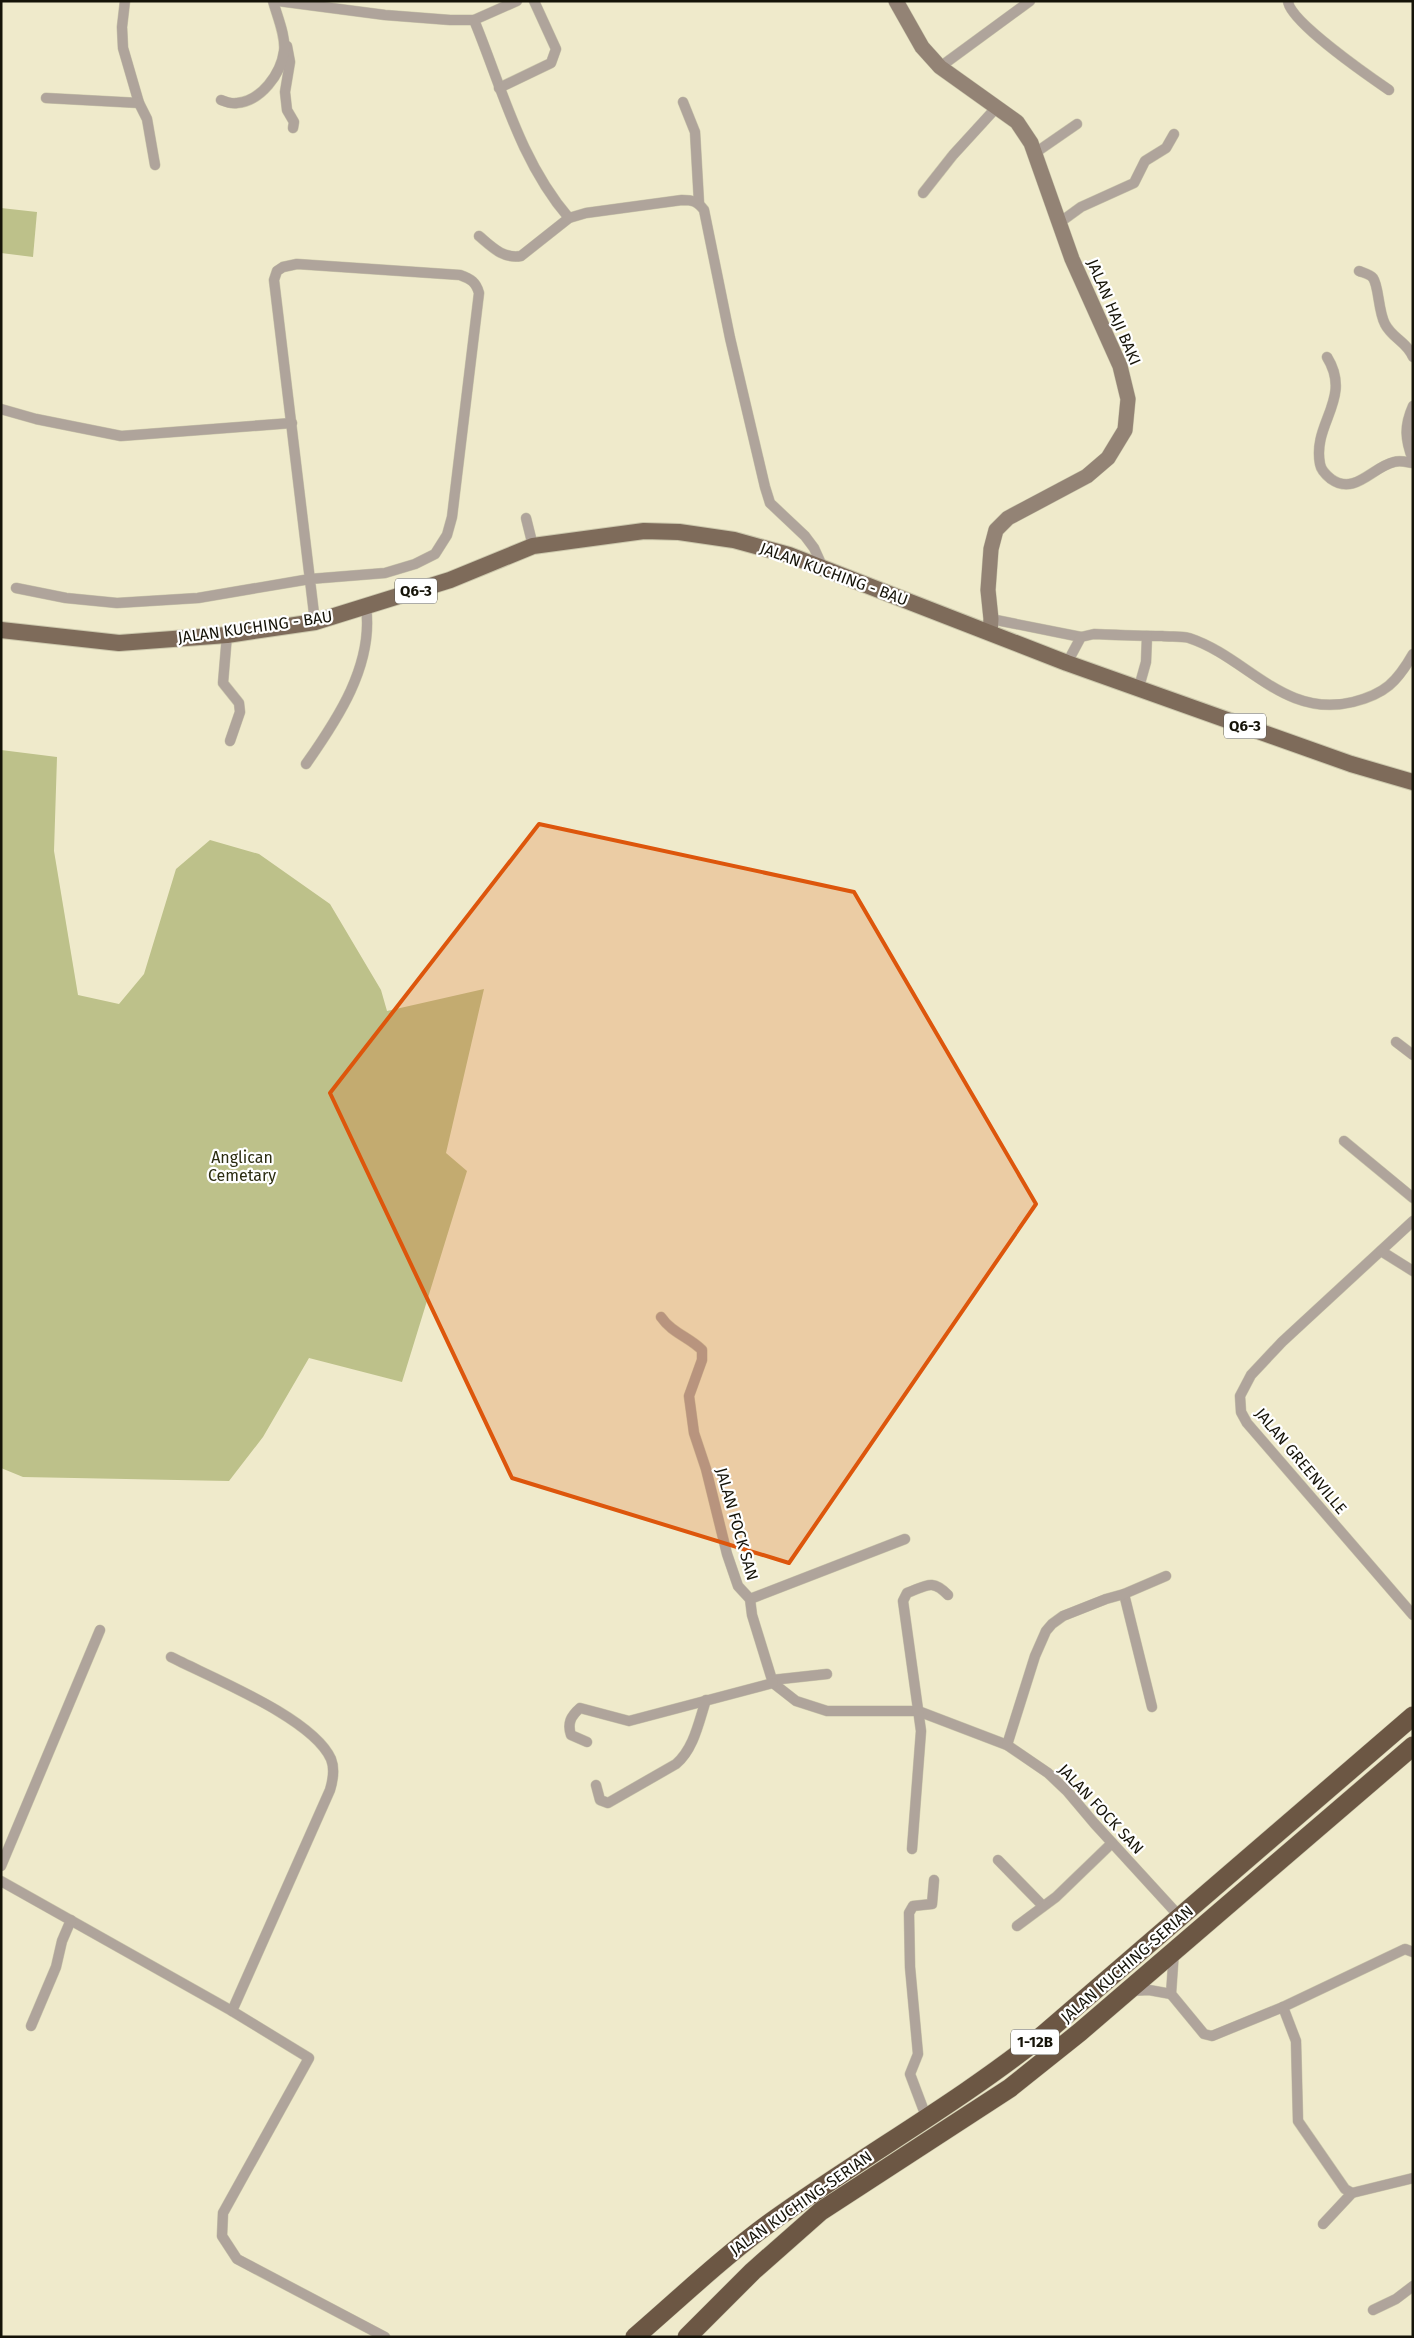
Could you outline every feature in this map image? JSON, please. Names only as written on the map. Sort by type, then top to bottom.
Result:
[{"type":"highway","name":"JALAN KUCHING-SERIAN","points":[[635,2337],[703,2276],[764,2227],[870,2153],[927,2120],[981,2083],[1036,2041],[1413,1716]]},
{"type":"highway","name":"JALAN KUCHING-SERIAN","points":[[687,2337],[776,2249],[821,2211],[1010,2088],[1080,2032],[1413,1746]]},
{"type":"main road","name":"JALAN KUCHING - BAU","points":[[1,630],[119,643],[227,634],[315,622],[366,608],[450,580],[533,546],[644,531],[679,532],[734,540],[789,555],[991,626],[1067,663],[1139,687],[1351,764],[1413,782]]},
{"type":"street","points":[[125,1],[122,27],[123,48],[139,103],[147,119],[155,165]]},
{"type":"street","points":[[274,1],[290,62],[285,92],[287,110],[294,122],[293,128]]},
{"type":"street","points":[[278,1],[330,4],[385,15],[474,20],[517,1]]},
{"type":"street","points":[[499,88],[550,63],[555,56],[556,49],[534,1]]},
{"type":"street","name":"JALAN HAJI BAKI","points":[[896,1],[922,47],[940,67],[1016,122],[1031,143],[1072,259],[1120,366],[1128,399],[1125,430],[1108,458],[1087,476],[1008,518],[996,530],[991,549],[988,590],[991,626]]},
{"type":"street","points":[[940,67],[1030,1]]},
{"type":"street","points":[[1288,1],[1288,6],[1295,16],[1312,32],[1366,75],[1389,90]]},
{"type":"street","points":[[474,20],[499,88],[532,166],[549,195],[568,218]]},
{"type":"street","points":[[221,100],[235,104],[244,102],[257,96],[267,87],[278,70],[285,50],[281,29]]},
{"type":"street","points":[[46,98],[139,103]]},
{"type":"street","points":[[683,102],[695,132],[699,203]]},
{"type":"street","points":[[923,193],[953,154],[996,108]]},
{"type":"street","points":[[1035,153],[1077,124]]},
{"type":"street","points":[[1059,223],[1081,206],[1134,183],[1145,161],[1166,148],[1174,134]]},
{"type":"street","points":[[479,236],[494,250],[512,258],[521,256],[568,218],[586,213],[682,200],[694,200],[699,203],[704,210],[730,338],[767,495],[775,510],[806,536],[823,568]]},
{"type":"street","points":[[16,588],[66,598],[117,603],[198,598],[310,580],[385,573],[415,564],[435,554],[447,535],[452,518],[461,459],[479,293],[476,284],[460,275],[297,264],[283,267],[276,271],[274,280],[292,423],[310,580],[315,622]]},
{"type":"street","points":[[1359,271],[1370,274],[1374,280],[1378,304],[1385,324],[1393,335],[1409,349],[1413,357]]},
{"type":"street","points":[[1327,356],[1338,380],[1318,455],[1320,467],[1337,483],[1346,484],[1368,477],[1393,462],[1413,462],[1405,434],[1408,418],[1413,406]]},
{"type":"street","points":[[1,409],[36,419],[121,436],[292,423]]},
{"type":"street","points":[[526,518],[533,546]]},
{"type":"street","points":[[306,764],[323,740],[353,687],[366,638],[368,623],[366,608]]},
{"type":"street","points":[[991,626],[1081,637],[1094,634],[1186,637],[1210,647],[1280,692],[1321,706],[1362,700],[1387,689],[1399,677],[1413,654]]},
{"type":"street","points":[[227,634],[223,683],[239,703],[240,712],[230,741]]},
{"type":"street","points":[[1139,687],[1146,662],[1146,636]]},
{"type":"street","points":[[1067,663],[1081,637]]},
{"type":"street","points":[[1396,1042],[1413,1055]]},
{"type":"street","points":[[1344,1142],[1413,1198]]},
{"type":"street","name":"JALAN GREENVILLE","points":[[1413,1221],[1282,1342],[1251,1376],[1240,1396],[1241,1412],[1253,1430],[1413,1615]]},
{"type":"street","points":[[1381,1251],[1413,1271]]},
{"type":"street","name":"JALAN FOCK SAN","points":[[661,1317],[677,1334],[697,1345],[702,1350],[702,1360],[689,1396],[692,1426],[738,1586],[750,1600],[752,1615],[772,1682],[796,1701],[827,1711],[918,1711],[1007,1745],[1054,1779],[1180,1917]]},
{"type":"street","points":[[750,1600],[905,1539]]},
{"type":"street","points":[[1007,1745],[1035,1656],[1046,1631],[1063,1616],[1124,1594],[1166,1576]]},
{"type":"street","points":[[912,1849],[921,1731],[903,1601],[907,1593],[932,1584],[937,1584],[948,1595]]},
{"type":"street","points":[[1124,1594],[1152,1707]]},
{"type":"street","points":[[1,1866],[100,1630]]},
{"type":"street","points":[[171,1657],[290,1717],[322,1744],[332,1761],[334,1777],[330,1790],[232,2011]]},
{"type":"street","points":[[587,1742],[572,1735],[569,1727],[573,1714],[580,1708],[629,1721],[772,1682],[827,1674]]},
{"type":"street","points":[[596,1785],[600,1800],[608,1803],[676,1764],[682,1759],[692,1743],[706,1700]]},
{"type":"street","points":[[1017,1926],[1056,1897],[1112,1843]]},
{"type":"street","points":[[998,1860],[1043,1906]]},
{"type":"street","points":[[1,1880],[232,2011],[309,2058],[266,2139],[236,2186],[223,2213],[222,2236],[237,2259],[385,2337]]},
{"type":"street","points":[[927,2120],[910,2074],[918,2054],[910,1967],[909,1912],[913,1906],[932,1904],[934,1880]]},
{"type":"street","points":[[30,2026],[56,1967],[62,1941],[71,1920]]},
{"type":"street","points":[[1174,1950],[1171,1994],[1204,2034],[1212,2036],[1283,2007],[1405,1949],[1413,1952]]},
{"type":"street","points":[[1128,1991],[1149,1990],[1171,1994]]},
{"type":"street","points":[[1283,2007],[1296,2040],[1298,2121],[1345,2189],[1352,2193]]},
{"type":"street","points":[[1323,2224],[1352,2193],[1413,2178]]},
{"type":"street","points":[[1373,2310],[1396,2298],[1413,2286]]},
{"type":"highlighted area","points":[[539,824],[854,892],[1036,1204],[789,1563],[512,1478],[330,1093]]},
{"type":"green space","points":[[1,208],[37,212],[33,257],[1,253]]},
{"type":"green space","name":"Anglican Cemetary","points":[[1,750],[57,757],[54,851],[78,995],[119,1004],[144,974],[176,869],[210,840],[259,854],[330,904],[381,990],[387,1011],[484,989],[446,1153],[467,1171],[402,1382],[309,1358],[263,1437],[229,1481],[23,1477],[1,1468]]}]
